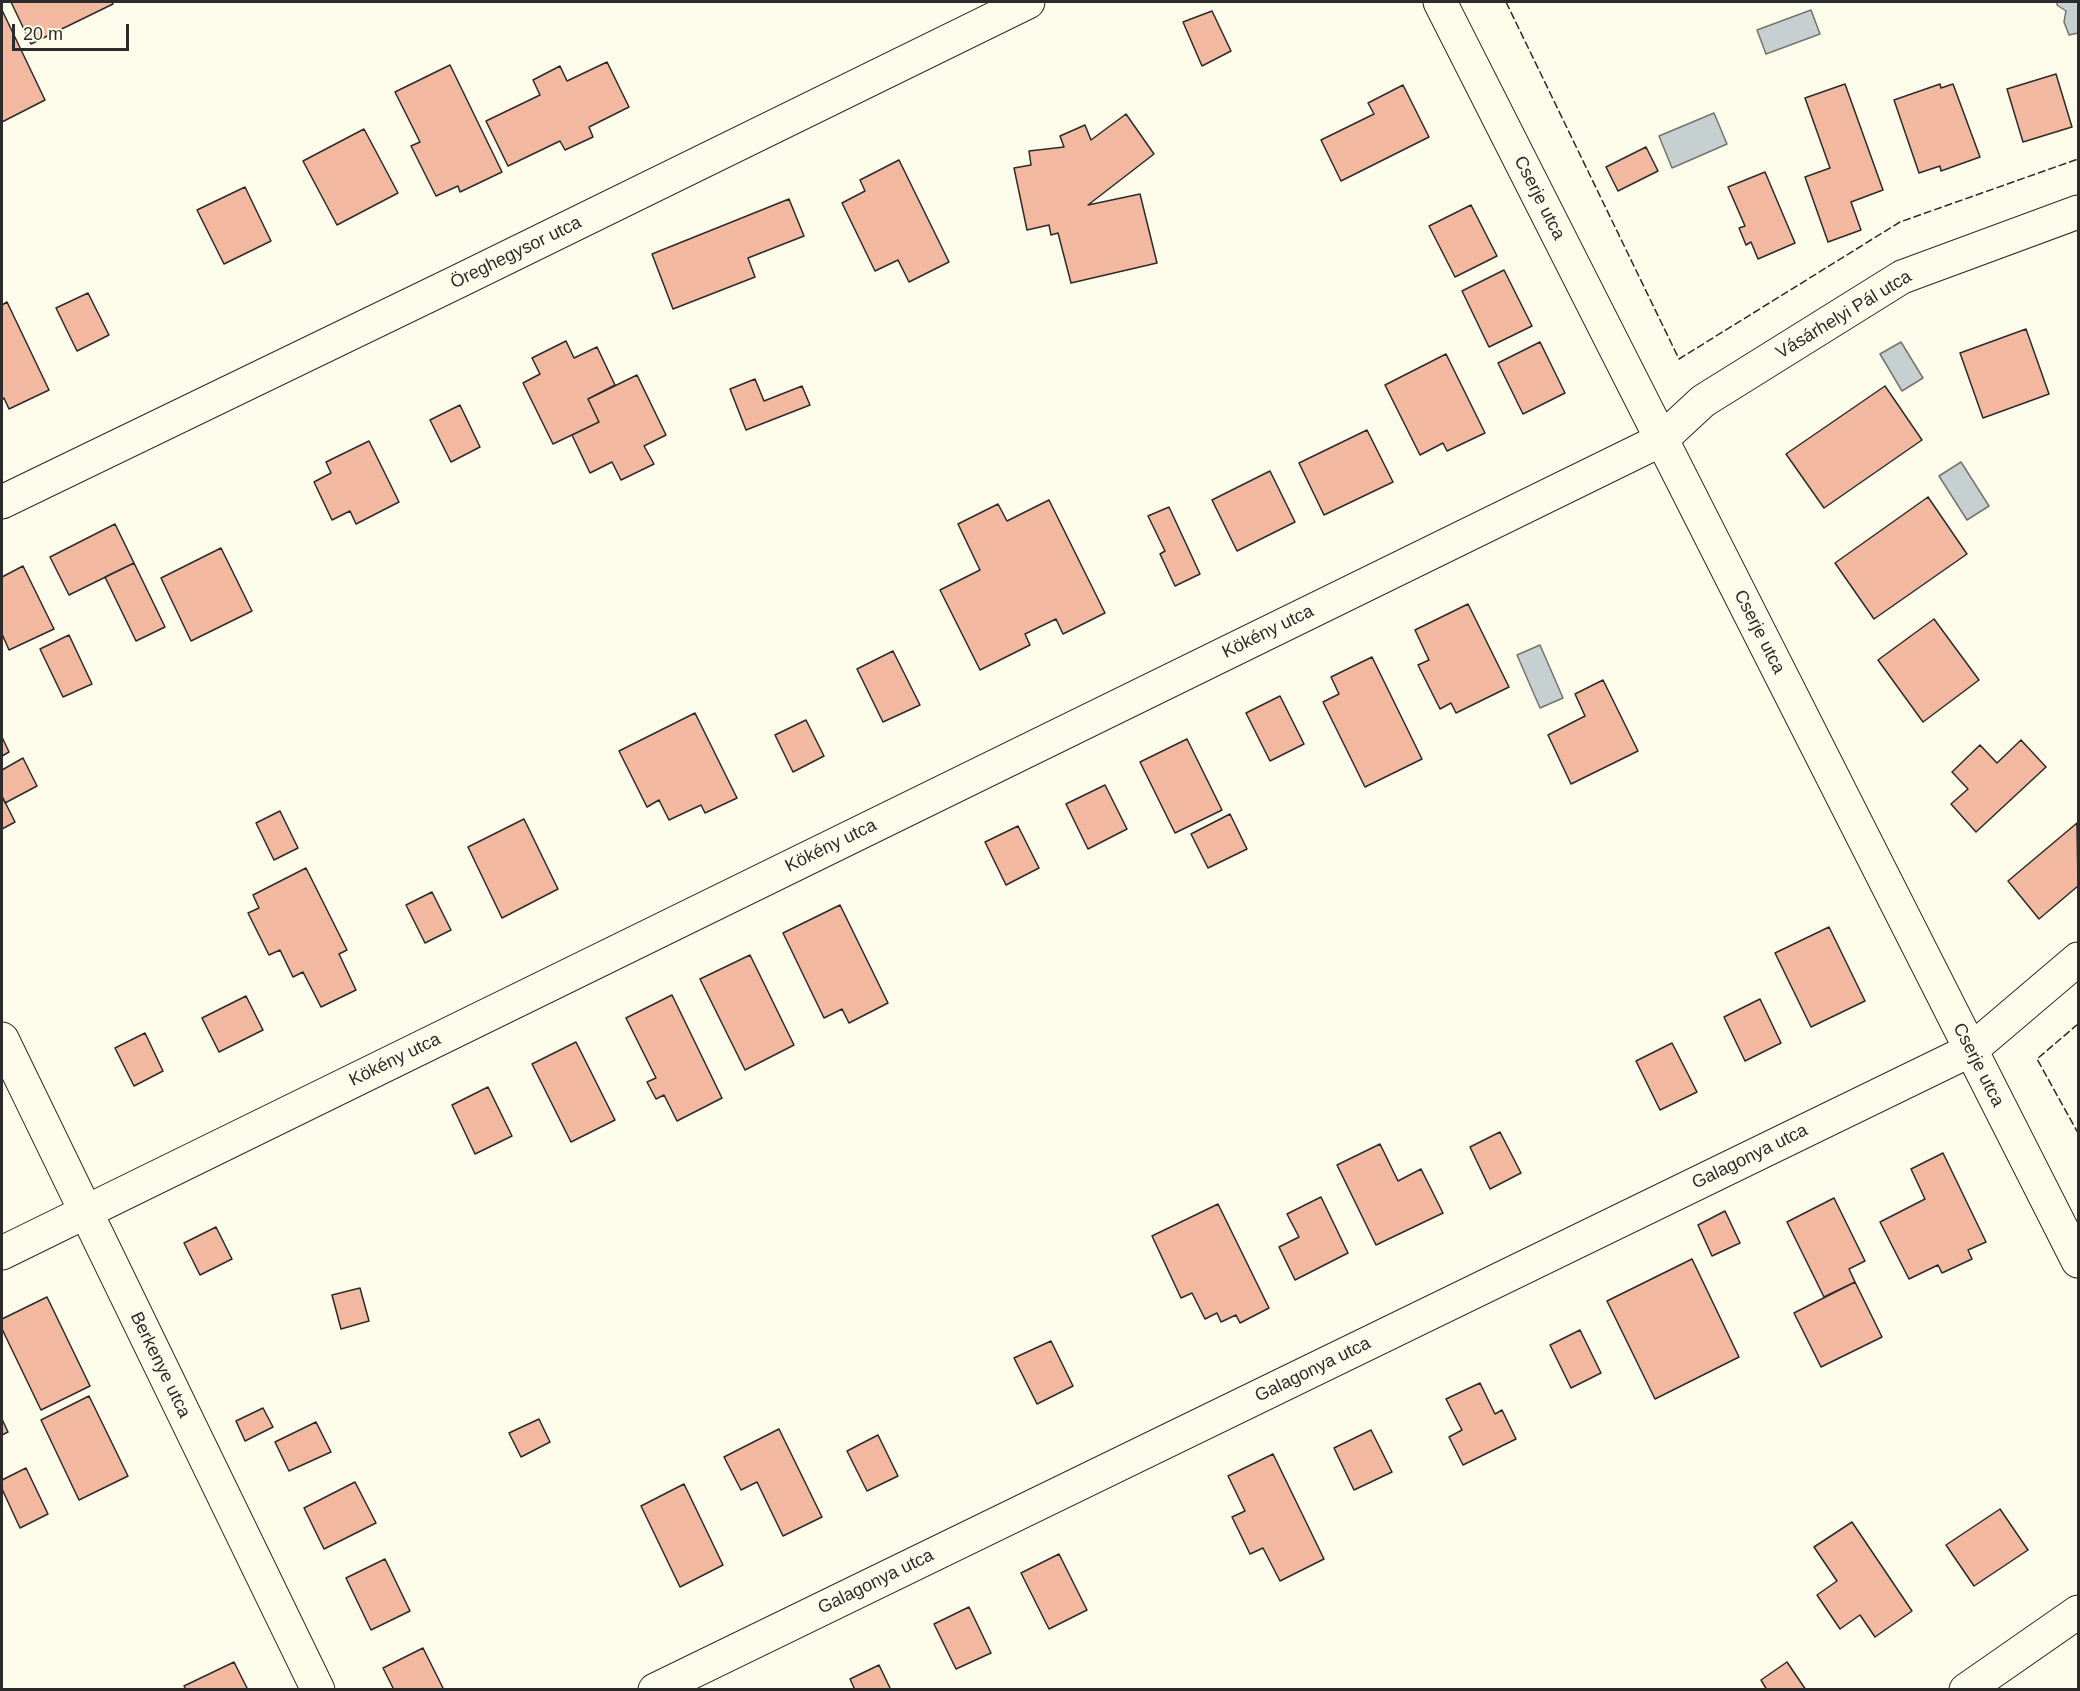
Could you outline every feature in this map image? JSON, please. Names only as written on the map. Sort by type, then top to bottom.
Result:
[{"type":"street","name":"Öreghegysor utca","points":[[2,502],[1028,2]]},
{"type":"street","name":"Cserje utca","points":[[1440,2],[2079,1261]]},
{"type":"street","name":"Vásárhelyi Pál utca","points":[[1661,440],[1703,401],[1902,277],[2079,212]]},
{"type":"street","name":"Kökény utca","points":[[2,1253],[1661,440]]},
{"type":"street","name":"Galagonya utca","points":[[655,1689],[1971,1050],[2079,959]]},
{"type":"street","name":"Berkenye utca","points":[[2,1039],[318,1689]]},
{"type":"street","points":[[1966,1689],[2079,1612]]},
{"type":"shaded area","points":[[2057,2],[2078,2],[2078,33],[2069,35],[2064,22],[2066,11],[2057,5]]},
{"type":"shaded area","points":[[1811,10],[1820,34],[1766,54],[1757,30]]},
{"type":"shaded area","points":[[1714,113],[1727,144],[1672,168],[1659,136]]},
{"type":"shaded area","points":[[1901,342],[1923,378],[1902,391],[1880,354]]},
{"type":"shaded area","points":[[1961,462],[1989,506],[1967,520],[1939,476]]},
{"type":"shaded area","points":[[1540,645],[1563,698],[1540,708],[1517,655]]},
{"type":"building","points":[[11,2],[112,2],[113,4],[31,44]]},
{"type":"building","points":[[2,10],[45,100],[2,122]]},
{"type":"building","points":[[1212,11],[1231,51],[1202,66],[1183,22]]},
{"type":"building","points":[[607,62],[629,107],[589,127],[593,137],[565,150],[560,141],[508,166],[486,121],[540,95],[533,80],[560,66],[567,81]]},
{"type":"building","points":[[450,65],[502,172],[460,192],[458,186],[436,196],[411,146],[420,142],[395,92]]},
{"type":"building","points":[[2056,74],[2072,127],[2023,142],[2007,89]]},
{"type":"building","points":[[1845,84],[1883,190],[1851,202],[1861,230],[1828,242],[1805,177],[1830,168],[1805,98]]},
{"type":"building","points":[[1940,84],[1941,88],[1953,84],[1980,157],[1941,171],[1940,166],[1919,173],[1894,100]]},
{"type":"building","points":[[1403,85],[1429,137],[1341,181],[1321,140],[1374,114],[1368,103]]},
{"type":"building","points":[[1126,114],[1154,154],[1088,205],[1140,194],[1157,263],[1071,283],[1058,233],[1051,235],[1049,225],[1027,230],[1014,168],[1031,165],[1029,151],[1064,147],[1060,136],[1085,125],[1091,140]]},
{"type":"building","points":[[364,129],[398,193],[337,225],[303,161]]},
{"type":"building","points":[[1646,147],[1658,171],[1618,191],[1606,167]]},
{"type":"building","points":[[899,160],[949,262],[909,282],[898,260],[875,271],[842,203],[865,191],[860,180]]},
{"type":"building","points":[[1765,172],[1795,243],[1758,259],[1751,242],[1746,245],[1739,228],[1745,226],[1728,187]]},
{"type":"building","points":[[245,187],[271,241],[224,264],[197,210]]},
{"type":"building","points":[[789,199],[804,236],[748,258],[755,277],[673,309],[652,254]]},
{"type":"building","points":[[1471,205],[1497,256],[1455,277],[1429,226]]},
{"type":"building","points":[[1504,270],[1532,326],[1489,347],[1462,291]]},
{"type":"building","points":[[88,293],[109,335],[77,351],[56,308]]},
{"type":"building","points":[[7,302],[49,390],[9,409],[4,398],[2,400],[2,305]]},
{"type":"building","points":[[2026,329],[2049,394],[1983,418],[1960,353]]},
{"type":"building","points":[[566,341],[574,358],[597,347],[615,385],[588,399],[599,422],[553,444],[523,383],[540,374],[532,358]]},
{"type":"building","points":[[1540,342],[1565,393],[1523,414],[1498,363]]},
{"type":"building","points":[[1446,354],[1485,433],[1447,451],[1443,443],[1420,455],[1385,385]]},
{"type":"building","points":[[637,375],[666,435],[644,446],[654,464],[621,480],[612,462],[590,473],[572,435],[599,422],[588,399]]},
{"type":"building","points":[[755,379],[764,401],[802,386],[810,405],[746,430],[730,389]]},
{"type":"building","points":[[1885,386],[1922,440],[1824,508],[1786,454]]},
{"type":"building","points":[[460,405],[480,447],[451,462],[430,420]]},
{"type":"building","points":[[1367,430],[1393,482],[1324,515],[1299,463]]},
{"type":"building","points":[[369,441],[399,502],[356,524],[350,511],[332,520],[314,482],[331,473],[326,462]]},
{"type":"building","points":[[1270,471],[1295,522],[1237,551],[1212,500]]},
{"type":"building","points":[[1928,497],[1967,554],[1874,619],[1835,563]]},
{"type":"building","points":[[1049,500],[1105,613],[1063,634],[1056,619],[1025,634],[1030,645],[980,670],[940,590],[980,570],[958,524],[998,504],[1007,521]]},
{"type":"building","points":[[1169,507],[1200,574],[1175,586],[1160,554],[1165,551],[1148,516]]},
{"type":"building","points":[[115,524],[134,563],[69,595],[50,557]]},
{"type":"building","points":[[221,548],[252,611],[191,641],[161,578]]},
{"type":"building","points":[[134,563],[165,627],[136,641],[105,577]]},
{"type":"building","points":[[23,566],[54,629],[9,650],[2,634],[2,577]]},
{"type":"building","points":[[1468,604],[1509,687],[1456,713],[1451,703],[1440,709],[1418,665],[1429,660],[1415,630]]},
{"type":"building","points":[[1934,619],[1979,680],[1923,722],[1878,660]]},
{"type":"building","points":[[69,635],[92,684],[63,697],[40,649]]},
{"type":"building","points":[[893,651],[920,705],[883,722],[857,669]]},
{"type":"building","points":[[1372,657],[1422,759],[1365,787],[1323,702],[1339,694],[1331,677]]},
{"type":"building","points":[[1603,680],[1638,751],[1571,784],[1548,735],[1585,716],[1575,694]]},
{"type":"building","points":[[1280,696],[1304,744],[1270,761],[1246,713]]},
{"type":"building","points":[[695,713],[737,798],[705,813],[701,805],[669,820],[659,800],[647,807],[619,751]]},
{"type":"building","points":[[806,720],[824,756],[793,772],[775,735]]},
{"type":"building","points":[[2,737],[9,752],[2,756]]},
{"type":"building","points":[[1187,739],[1222,810],[1175,833],[1140,762]]},
{"type":"building","points":[[2021,740],[2046,767],[1976,832],[1951,804],[1968,789],[1952,772],[1980,745],[1997,763]]},
{"type":"building","points":[[23,758],[37,786],[5,803],[2,796],[2,770]]},
{"type":"building","points":[[1105,785],[1127,829],[1088,849],[1066,804]]},
{"type":"building","points":[[2,796],[15,822],[2,829]]},
{"type":"building","points":[[280,811],[298,848],[274,860],[256,823]]},
{"type":"building","points":[[1230,814],[1247,849],[1208,868],[1191,834]]},
{"type":"building","points":[[524,819],[558,889],[502,918],[468,847]]},
{"type":"building","points":[[2077,823],[2078,886],[2039,919],[2008,881]]},
{"type":"building","points":[[1018,826],[1039,868],[1006,885],[985,842]]},
{"type":"building","points":[[306,868],[347,950],[339,954],[356,990],[321,1007],[303,972],[293,977],[280,950],[269,955],[248,913],[259,908],[253,895]]},
{"type":"building","points":[[432,892],[451,930],[425,943],[406,905]]},
{"type":"building","points":[[840,905],[888,1003],[849,1023],[842,1009],[824,1018],[783,933]]},
{"type":"building","points":[[1829,927],[1865,1001],[1811,1027],[1775,953]]},
{"type":"building","points":[[750,955],[794,1045],[745,1070],[700,979]]},
{"type":"building","points":[[672,995],[722,1098],[677,1121],[664,1095],[656,1099],[647,1082],[656,1078],[626,1018]]},
{"type":"building","points":[[246,996],[263,1030],[219,1052],[202,1018]]},
{"type":"building","points":[[1760,999],[1781,1043],[1745,1061],[1724,1017]]},
{"type":"building","points":[[145,1033],[163,1071],[134,1086],[115,1048]]},
{"type":"building","points":[[576,1042],[615,1120],[571,1142],[532,1064]]},
{"type":"building","points":[[1672,1043],[1697,1092],[1660,1110],[1636,1061]]},
{"type":"building","points":[[488,1087],[512,1136],[475,1154],[452,1105]]},
{"type":"building","points":[[1500,1132],[1521,1173],[1490,1189],[1470,1147]]},
{"type":"building","points":[[1380,1144],[1398,1181],[1421,1169],[1443,1213],[1376,1245],[1337,1165]]},
{"type":"building","points":[[1943,1153],[1986,1242],[1968,1250],[1972,1259],[1942,1273],[1938,1265],[1909,1279],[1880,1222],[1925,1199],[1911,1169]]},
{"type":"building","points":[[1321,1197],[1348,1253],[1295,1280],[1279,1247],[1299,1237],[1287,1214]]},
{"type":"building","points":[[1834,1198],[1865,1261],[1849,1269],[1855,1282],[1824,1297],[1787,1222]]},
{"type":"building","points":[[1218,1204],[1269,1308],[1240,1323],[1236,1315],[1221,1322],[1217,1313],[1205,1319],[1192,1293],[1181,1298],[1152,1236]]},
{"type":"building","points":[[1725,1211],[1740,1243],[1712,1256],[1698,1225]]},
{"type":"building","points":[[216,1227],[232,1259],[200,1275],[184,1243]]},
{"type":"building","points":[[1692,1259],[1739,1357],[1655,1399],[1607,1301]]},
{"type":"building","points":[[1855,1282],[1882,1337],[1821,1367],[1794,1313]]},
{"type":"building","points":[[360,1288],[369,1321],[341,1329],[332,1295]]},
{"type":"building","points":[[47,1297],[90,1386],[41,1410],[2,1329],[2,1319]]},
{"type":"building","points":[[1580,1330],[1601,1373],[1571,1388],[1550,1345]]},
{"type":"building","points":[[1051,1341],[1073,1386],[1037,1404],[1014,1358]]},
{"type":"building","points":[[1480,1383],[1495,1414],[1502,1410],[1516,1439],[1463,1465],[1449,1437],[1462,1430],[1446,1399]]},
{"type":"building","points":[[89,1396],[128,1476],[79,1500],[41,1420]]},
{"type":"building","points":[[263,1408],[273,1427],[245,1441],[236,1421]]},
{"type":"building","points":[[2,1419],[8,1432],[2,1435]]},
{"type":"building","points":[[539,1419],[550,1442],[521,1457],[509,1433]]},
{"type":"building","points":[[316,1422],[331,1452],[289,1471],[275,1442]]},
{"type":"building","points":[[779,1429],[822,1517],[783,1536],[757,1482],[741,1490],[724,1457]]},
{"type":"building","points":[[1371,1430],[1392,1472],[1354,1490],[1334,1448]]},
{"type":"building","points":[[878,1435],[898,1476],[867,1491],[847,1451]]},
{"type":"building","points":[[1273,1454],[1324,1559],[1280,1581],[1263,1548],[1250,1554],[1232,1517],[1245,1511],[1228,1476]]},
{"type":"building","points":[[26,1468],[48,1514],[20,1528],[2,1489],[2,1480]]},
{"type":"building","points":[[355,1482],[376,1523],[324,1549],[304,1508]]},
{"type":"building","points":[[684,1484],[723,1565],[680,1587],[641,1506]]},
{"type":"building","points":[[2000,1509],[2028,1550],[1974,1586],[1946,1545]]},
{"type":"building","points":[[1852,1522],[1912,1611],[1875,1637],[1860,1615],[1840,1629],[1817,1595],[1837,1581],[1814,1547]]},
{"type":"building","points":[[1059,1554],[1087,1610],[1049,1629],[1021,1573]]},
{"type":"building","points":[[385,1559],[410,1611],[371,1630],[346,1578]]},
{"type":"building","points":[[969,1607],[991,1653],[956,1669],[934,1624]]},
{"type":"building","points":[[423,1648],[444,1690],[394,1690],[383,1668]]},
{"type":"building","points":[[234,1662],[248,1690],[186,1690],[184,1686]]},
{"type":"building","points":[[1787,1662],[1806,1690],[1767,1690],[1761,1680]]},
{"type":"building","points":[[879,1665],[891,1690],[855,1690],[850,1679]]},
{"type":"fence","points":[[1506,2],[1679,359],[1900,222],[2078,159]]},
{"type":"fence","points":[[2078,1024],[2037,1059],[2078,1133]]}]
